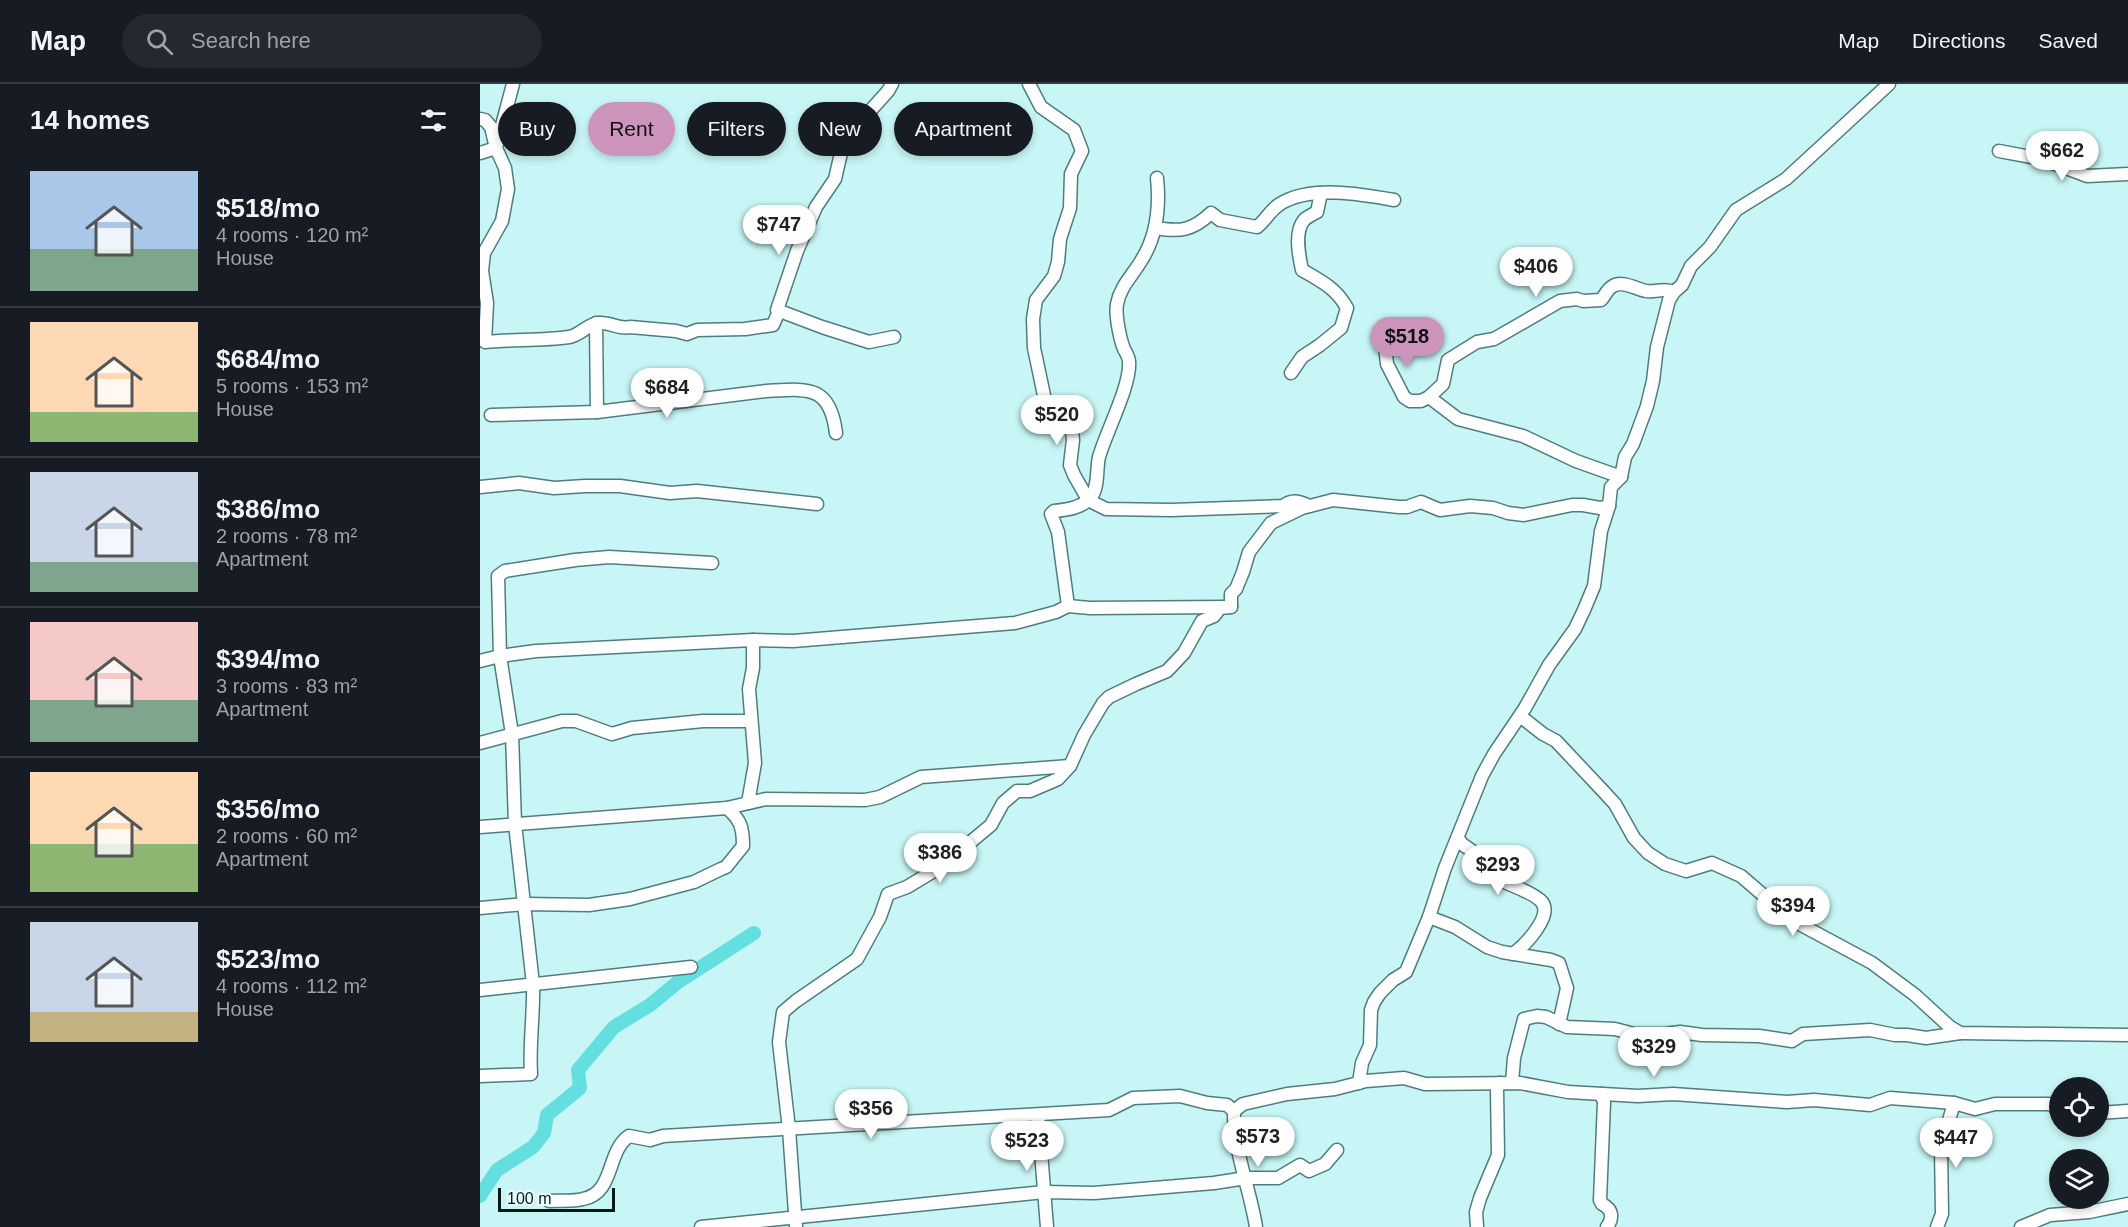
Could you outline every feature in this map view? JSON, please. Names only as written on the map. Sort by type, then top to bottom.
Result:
[{"type":"street","points":[[496,148],[513,84]]},
{"type":"street","points":[[480,119],[485,120],[491,127],[496,148],[505,168],[508,189],[502,221],[484,253],[482,271],[487,303],[485,342],[509,339],[545,341],[574,336],[596,323],[612,323],[623,329],[630,327],[687,334],[700,329],[745,329],[773,325],[797,251],[816,207],[835,179],[844,140],[888,91],[891,84]]},
{"type":"street","points":[[1029,84],[1041,107],[1074,130],[1082,151],[1071,174],[1070,208],[1060,239],[1054,276],[1036,300],[1033,319],[1034,348],[1046,400],[1050,410],[1070,413],[1073,440],[1070,465],[1089,499],[1106,509],[1170,510],[1283,506],[1289,501],[1309,506]]},
{"type":"street","points":[[1359,1083],[1362,1063],[1370,1045],[1371,1010],[1374,1002],[1386,986],[1406,972],[1429,917],[1468,807],[1482,776],[1549,665],[1575,629],[1594,586],[1601,531],[1609,506],[1611,487],[1621,477],[1625,457],[1633,444],[1647,406],[1664,316],[1674,292],[1682,285],[1691,266],[1710,247],[1736,210],[1786,179],[1889,84]]},
{"type":"street","points":[[480,153],[496,148]]},
{"type":"street","points":[[1999,152],[2042,159],[2087,176],[2128,174]]},
{"type":"street","points":[[1068,606],[1058,532],[1051,514],[1054,511],[1076,507],[1089,499],[1096,488],[1097,469],[1104,441],[1128,374],[1130,360],[1119,334],[1116,306],[1124,284],[1144,256],[1155,228],[1158,211],[1157,178]]},
{"type":"street","points":[[1155,228],[1168,230],[1192,228],[1211,213],[1220,220],[1257,227],[1264,222],[1270,212],[1283,202],[1302,194],[1321,193],[1394,200]]},
{"type":"street","points":[[1291,373],[1302,357],[1341,328],[1347,308],[1340,296],[1324,282],[1302,270],[1299,230],[1304,220],[1317,212],[1321,193]]},
{"type":"street","points":[[1385,346],[1387,364],[1404,397],[1410,401],[1421,401],[1443,384],[1447,363],[1451,358],[1477,342],[1494,339],[1560,301],[1600,300],[1616,284],[1644,291],[1663,289],[1674,292]]},
{"type":"street","points":[[779,311],[869,342],[894,337]]},
{"type":"street","points":[[596,323],[597,412]]},
{"type":"street","points":[[491,415],[597,412],[766,391],[792,390],[815,392],[825,398],[834,417],[836,433]]},
{"type":"street","points":[[1429,397],[1464,421],[1522,436],[1576,461],[1621,477]]},
{"type":"street","points":[[480,487],[519,483],[554,488],[620,486],[670,493],[697,491],[817,504]]},
{"type":"street","points":[[1231,607],[1231,594],[1236,589],[1249,552],[1264,529],[1271,523],[1309,506],[1333,500],[1399,507],[1421,502],[1440,510],[1470,506],[1493,508],[1524,515],[1572,505],[1600,508],[1609,506]]},
{"type":"street","points":[[480,1076],[531,1074],[530,1054],[534,1011],[525,904],[515,824],[512,734],[500,656],[498,576],[501,572],[609,557],[712,562]]},
{"type":"street","points":[[480,661],[536,651],[753,640],[794,641],[1015,623],[1056,612],[1068,606],[1231,607]]},
{"type":"street","points":[[795,1223],[789,1129],[779,1042],[783,1012],[795,1001],[857,959],[880,917],[888,894],[907,887],[932,872],[974,840],[991,825],[1003,803],[1017,791],[1030,790],[1058,779],[1070,766],[1084,735],[1109,697],[1167,671],[1184,653],[1202,621],[1214,616],[1220,608],[1231,607]]},
{"type":"street","points":[[748,803],[755,763],[749,689],[753,668],[753,640]]},
{"type":"street","points":[[1520,716],[1556,741],[1610,798],[1635,838],[1648,853],[1680,870],[1686,871],[1712,863],[1741,876],[1792,920],[1872,963],[1960,1033]]},
{"type":"street","points":[[480,742],[562,721],[576,721],[612,734],[632,728],[703,721],[751,721]]},
{"type":"street","points":[[480,827],[727,808],[766,799],[866,800],[921,777],[1070,766]]},
{"type":"street","points":[[480,908],[525,904],[589,905],[630,899],[694,882],[726,867],[743,846],[743,827],[738,817],[727,808]]},
{"type":"street","points":[[1458,838],[1462,844],[1496,867],[1498,879],[1530,893],[1542,902],[1543,917],[1537,928],[1526,944],[1513,954]]},
{"type":"street","points":[[1429,917],[1455,927],[1487,947],[1559,963],[1567,988],[1559,1023]]},
{"type":"street","points":[[480,990],[691,967]]},
{"type":"street","points":[[1477,1227],[1476,1212],[1480,1198],[1498,1155],[1497,1088],[1506,1083],[1524,1019],[1537,1016],[1546,1017],[1567,1027],[1615,1029],[1634,1034],[1680,1032],[1702,1035],[1759,1036],[1792,1041],[1803,1034],[1870,1030],[1926,1038],[1960,1033],[2128,1035]]},
{"type":"street","points":[[1234,1111],[1244,1104],[1287,1094],[1335,1089],[1366,1081],[1404,1078],[1425,1084],[1506,1083],[1568,1092],[1638,1096],[1673,1094],[1787,1102],[1814,1100],[1870,1104],[1890,1098],[1954,1103],[1975,1109],[1995,1104],[2049,1104]]},
{"type":"street","points":[[1601,1094],[1604,1102],[1600,1200],[1610,1211],[1611,1220],[1607,1227]]},
{"type":"street","points":[[549,1202],[584,1199],[603,1188],[622,1141],[629,1136],[650,1140],[663,1136],[1109,1110],[1133,1098],[1161,1096],[1180,1096],[1227,1105],[1234,1111]]},
{"type":"street","points":[[1937,1227],[1942,1214],[1941,1148],[1954,1103]]},
{"type":"street","points":[[1234,1111],[1233,1132],[1256,1227]]},
{"type":"street","points":[[2109,1112],[2128,1111]]},
{"type":"street","points":[[1038,1115],[1047,1227]]},
{"type":"street","points":[[701,1227],[795,1223],[1044,1192],[1102,1193],[1245,1178],[1278,1178],[1300,1165],[1309,1171],[1325,1164],[1337,1150]]},
{"type":"street","points":[[2021,1227],[2050,1215],[2090,1212],[2128,1204]]},
{"type":"waterway","points":[[480,1196],[497,1170],[533,1147],[544,1133],[547,1115],[580,1088],[578,1070],[614,1027],[650,1005],[678,982],[754,933]]}]
